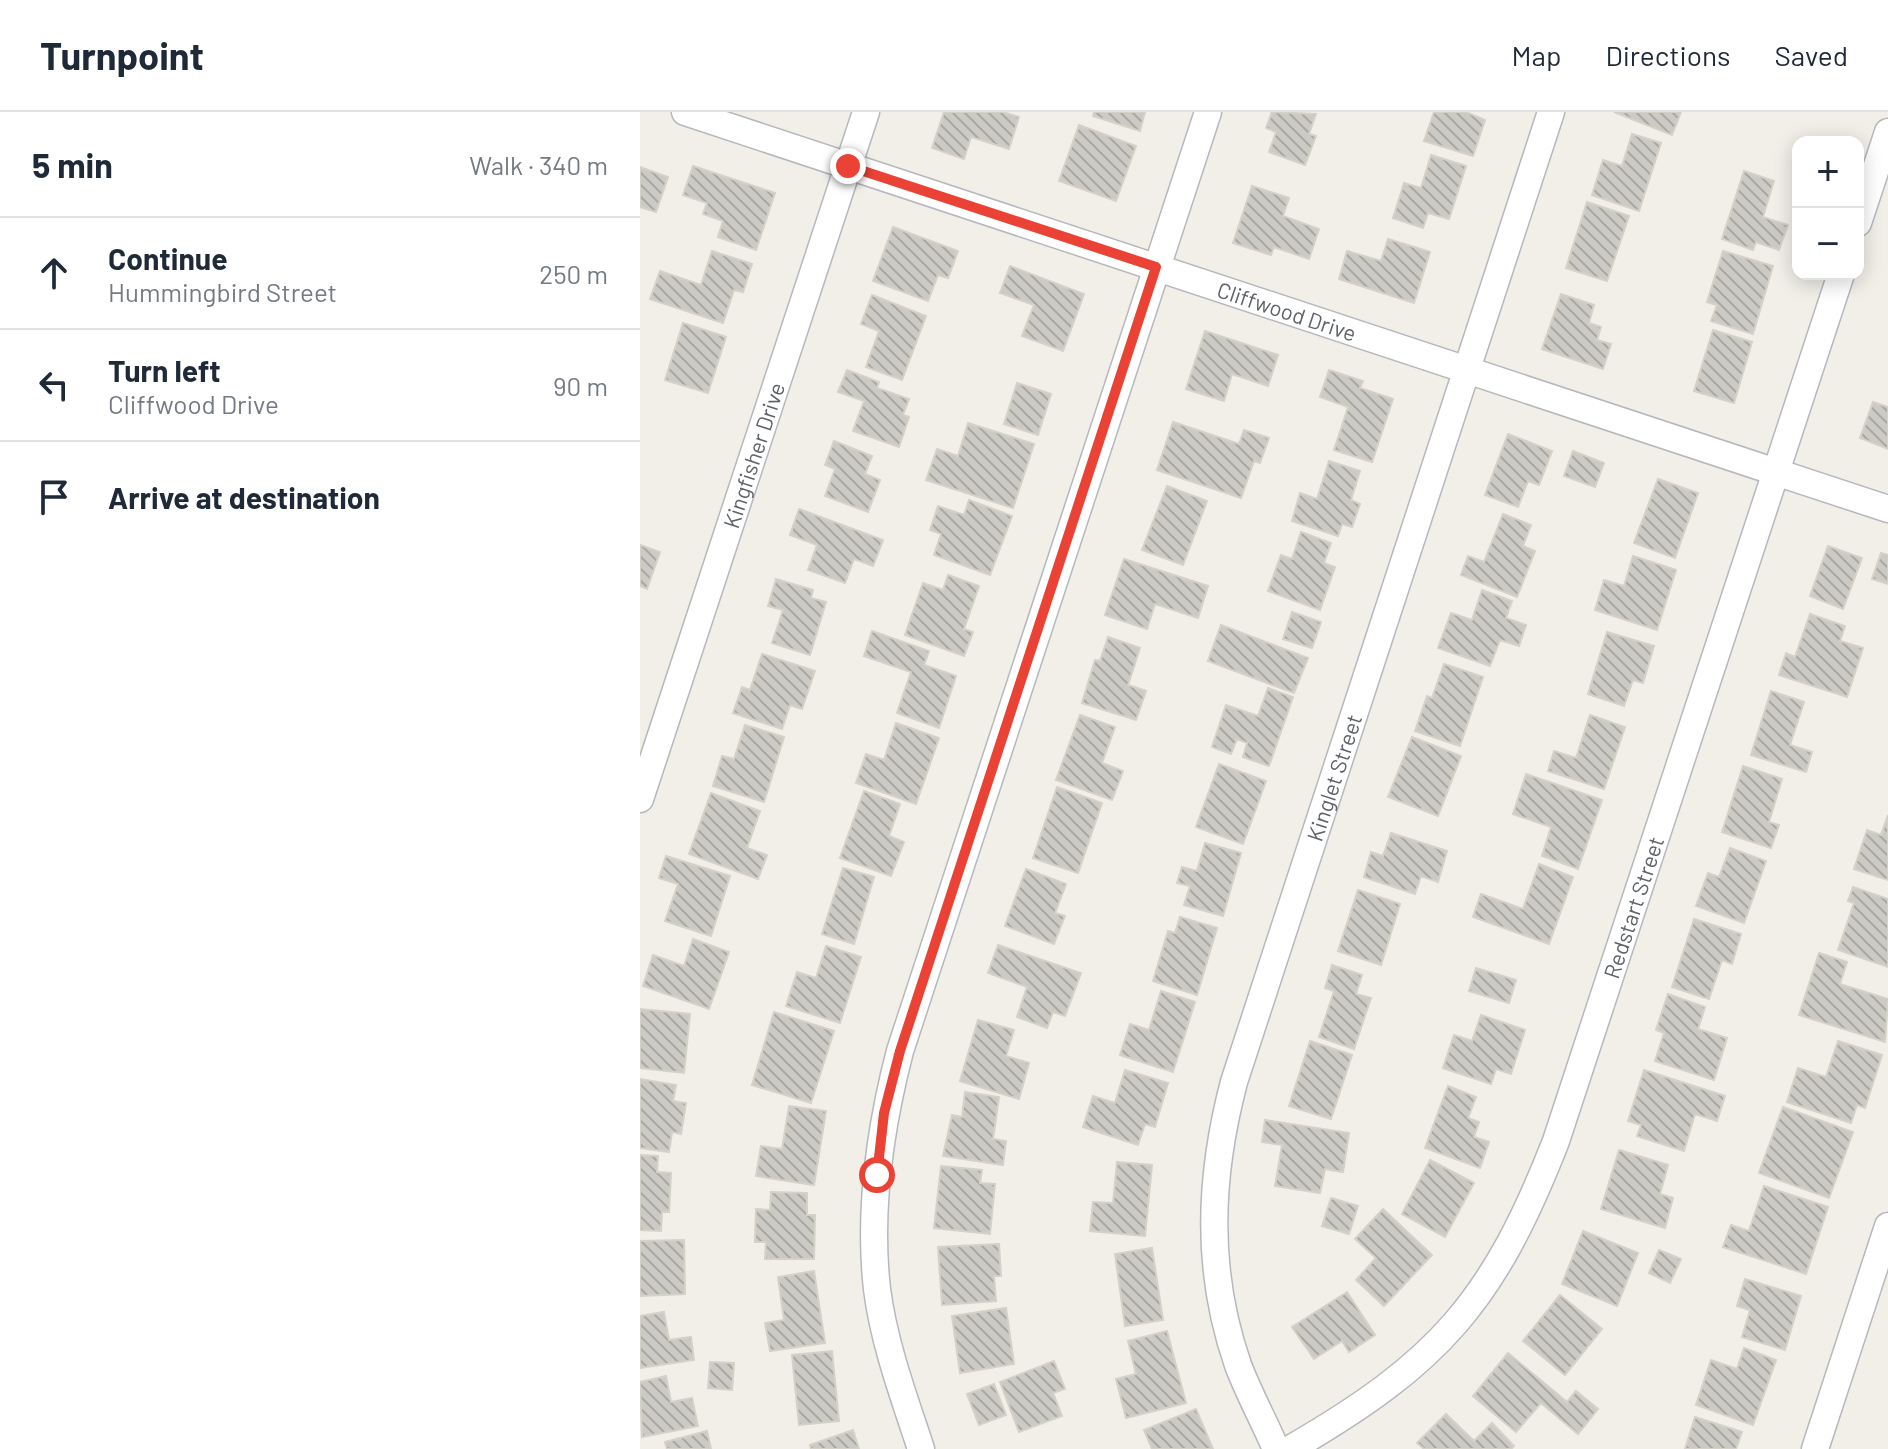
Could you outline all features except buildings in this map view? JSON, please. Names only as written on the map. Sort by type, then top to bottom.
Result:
[{"type":"street","name":"Cliffwood Drive","points":[[685,112],[1888,509]]},
{"type":"street","name":"Kingfisher Drive","points":[[640,799],[866,112]]},
{"type":"street","points":[[921,1449],[888,1343],[877,1289],[877,1175],[884,1113],[900,1051],[1208,112]]},
{"type":"street","name":"Kinglet Street","points":[[1276,1449],[1239,1367],[1226,1325],[1214,1258],[1212,1212],[1222,1128],[1465,369],[1551,112]]},
{"type":"street","points":[[1863,208],[1888,132]]},
{"type":"street","name":"Redstart Street","points":[[1290,1449],[1356,1411],[1405,1375],[1452,1330],[1482,1293],[1530,1207],[1556,1141],[1839,280]]},
{"type":"street","points":[[1815,1449],[1888,1226]]},
{"type":"route","points":[[848,166],[1156,267],[900,1051],[884,1113],[877,1175]]}]
